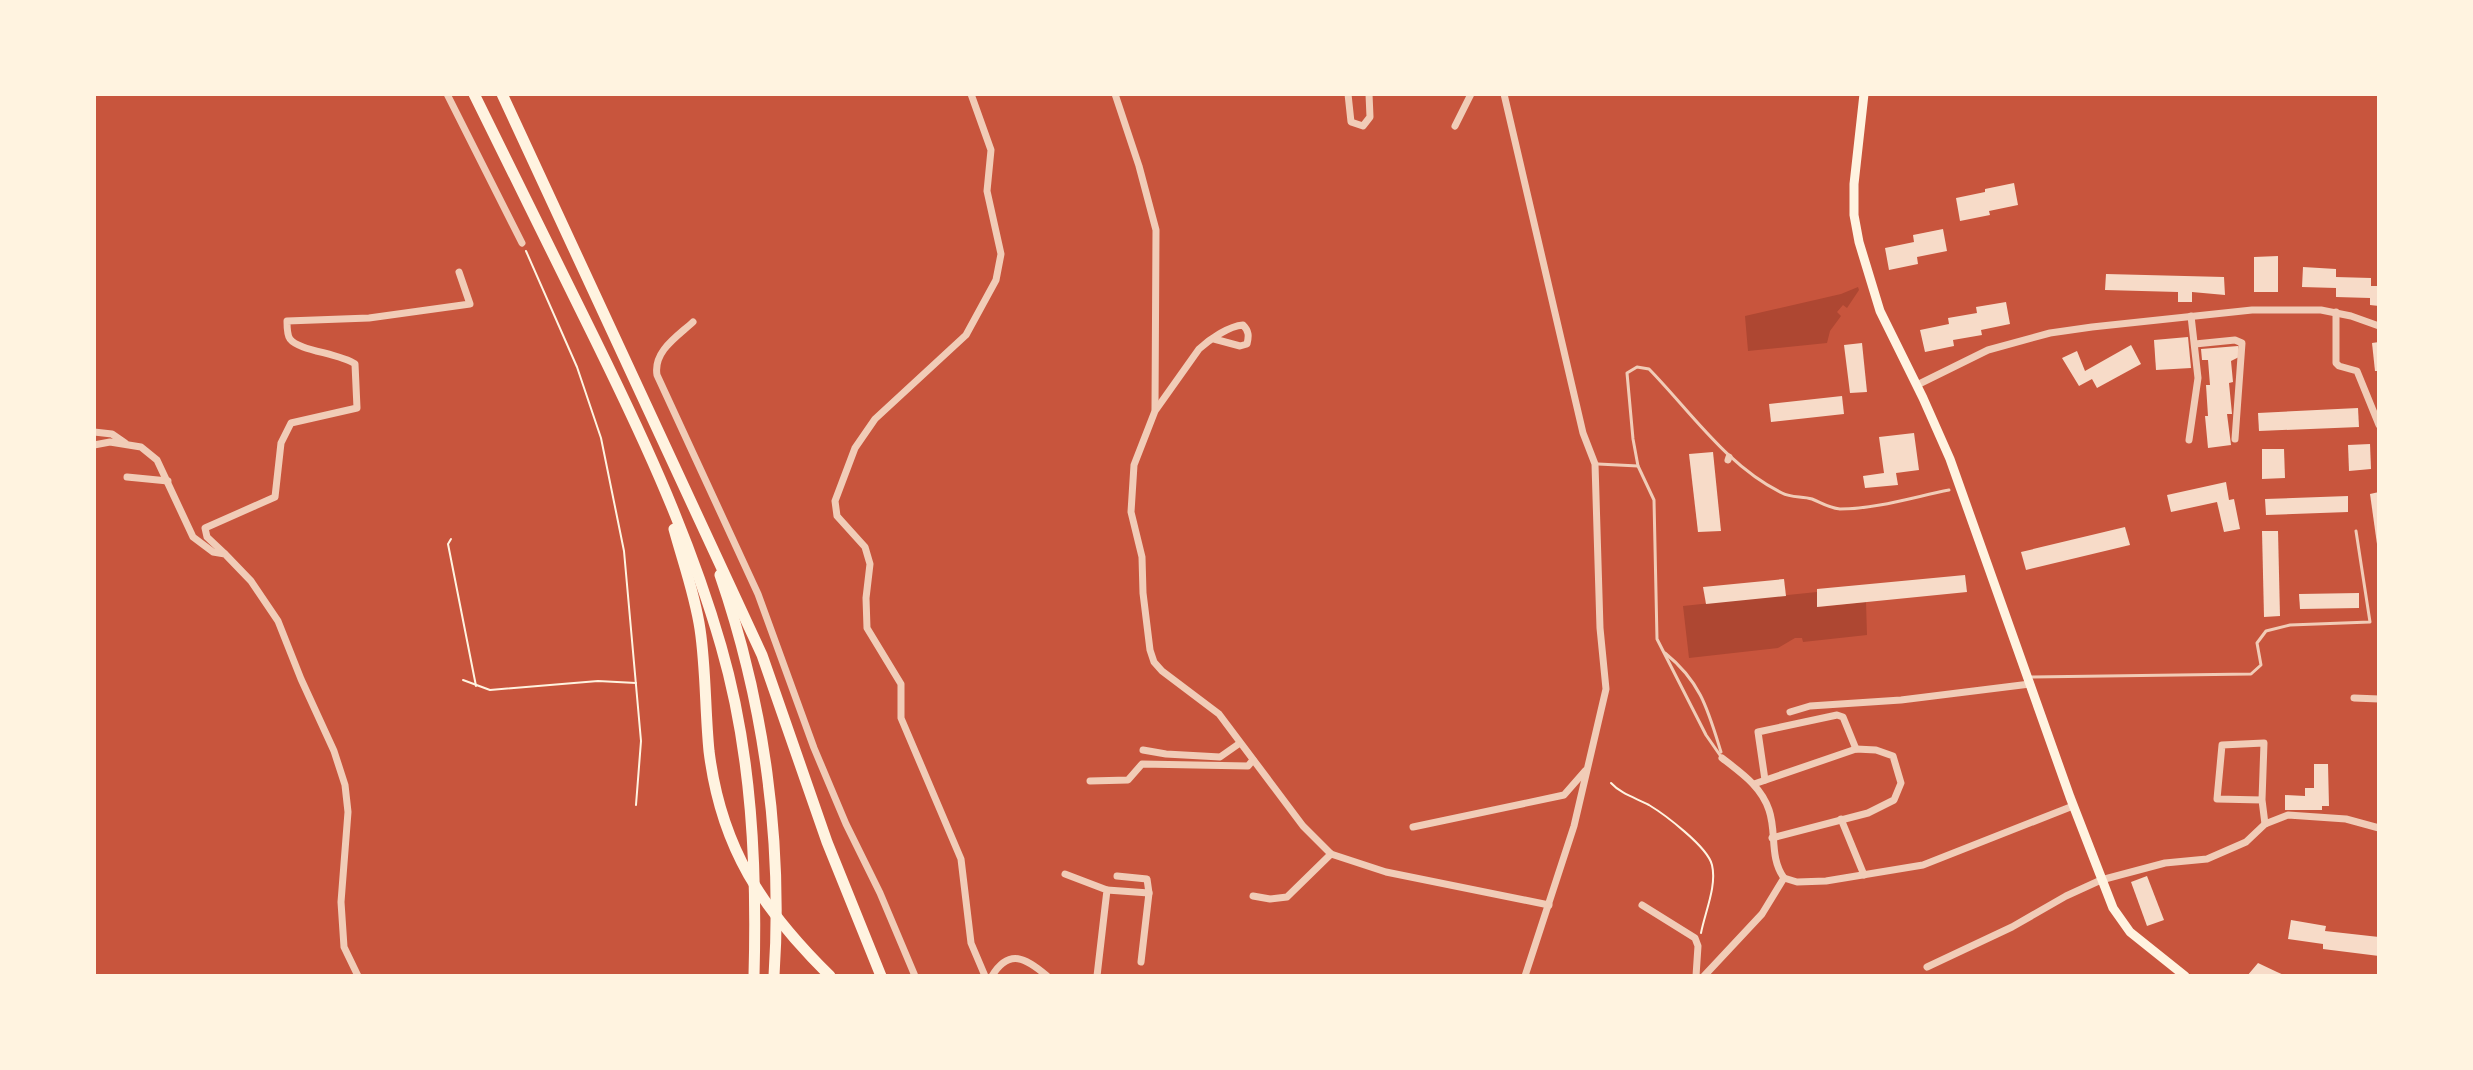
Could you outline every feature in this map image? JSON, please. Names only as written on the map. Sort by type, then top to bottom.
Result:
[{"type":"highway","points":[[474,94],[659,473],[722,648],[740,731],[754,853],[754,976]]},
{"type":"highway","points":[[502,94],[762,655],[827,842],[881,976]]},
{"type":"highway","points":[[659,473],[700,626],[712,770],[726,826],[738,859],[752,884],[779,921],[830,976]]},
{"type":"highway","points":[[703,525],[741,641],[765,762],[775,854],[774,976]]},
{"type":"main road","points":[[1864,94],[1854,184],[1856,230],[1880,311],[1950,459],[2073,806],[2113,908],[2130,932],[2184,976]]},
{"type":"street","points":[[447,94],[522,243]]},
{"type":"street","points":[[971,94],[991,150],[987,191],[1001,254],[996,280],[966,335],[875,419],[855,448],[835,501],[837,516],[865,547],[870,564],[866,598],[867,628],[901,684],[901,718],[961,859],[971,943],[985,976]]},
{"type":"street","points":[[1115,94],[1156,230],[1155,411]]},
{"type":"street","points":[[1348,94],[1351,122],[1363,126],[1370,117],[1369,94]]},
{"type":"street","points":[[1455,126],[1471,94]]},
{"type":"street","points":[[1504,94],[1583,433],[1595,464],[1600,628],[1606,689],[1574,826],[1525,976]]},
{"type":"street","points":[[358,976],[344,947],[341,902],[348,812],[345,785],[334,751],[278,621],[251,581],[207,537],[205,528],[275,497],[281,443],[291,423],[357,408],[355,364],[344,356],[294,343],[288,337],[287,321],[369,318],[470,304],[459,272]]},
{"type":"street","points":[[1917,385],[1963,360],[2050,333],[2252,310],[2336,312],[2379,326]]},
{"type":"street","points":[[2336,312],[2336,363],[2357,371],[2379,425]]},
{"type":"street","points":[[2189,440],[2198,378],[2191,316]]},
{"type":"street","points":[[693,322],[665,348],[657,361],[657,375],[758,594],[814,748],[915,976]]},
{"type":"street","points":[[1214,339],[1240,346],[1247,344],[1248,330],[1243,325],[1235,326],[1214,339],[1199,349],[1155,411],[1139,448],[1131,483],[1131,512],[1142,557],[1143,593],[1154,662],[1219,714],[1303,826],[1331,854],[1386,872],[1549,905]]},
{"type":"street","points":[[2195,344],[2235,340],[2242,343],[2235,439]]},
{"type":"street","points":[[94,432],[112,434],[127,445]]},
{"type":"street","points":[[94,445],[110,442],[141,447],[157,460],[193,537],[213,552],[225,554]]},
{"type":"street","points":[[127,477],[168,481]]},
{"type":"street","points":[[1790,712],[1810,706],[1901,700],[2029,681]]},
{"type":"street","points":[[2354,698],[2379,699]]},
{"type":"street","points":[[1765,780],[1758,732],[1837,715],[1843,717],[1856,749]]},
{"type":"street","points":[[1143,750],[1220,757],[1240,743]]},
{"type":"street","points":[[2262,800],[2217,799],[2222,745],[2264,743],[2262,800],[2265,824]]},
{"type":"street","points":[[1754,784],[1856,749],[1876,750],[1893,756],[1901,783],[1894,800],[1868,813],[1772,838]]},
{"type":"street","points":[[1722,758],[1754,784],[1770,812],[1774,857],[1784,878],[1797,882],[1826,881],[1923,865],[2073,806]]},
{"type":"street","points":[[1090,781],[1128,780],[1142,764],[1248,766],[1253,760]]},
{"type":"street","points":[[1413,827],[1564,795],[1586,771]]},
{"type":"street","points":[[1927,967],[2101,880],[2165,863],[2207,859],[2246,842],[2265,824],[2288,815],[2346,819],[2379,828]]},
{"type":"street","points":[[1841,819],[1864,875]]},
{"type":"street","points":[[1253,896],[1270,899],[1287,897],[1331,854]]},
{"type":"street","points":[[1065,874],[1107,890],[1149,893]]},
{"type":"street","points":[[1117,876],[1147,879],[1149,893],[1141,962]]},
{"type":"street","points":[[1704,976],[1762,914],[1784,878]]},
{"type":"street","points":[[1097,976],[1107,890]]},
{"type":"street","points":[[1642,905],[1695,938],[1698,946],[1696,976]]},
{"type":"street","points":[[992,976],[1000,963],[1013,958],[1030,961],[1047,976]]},
{"type":"lane","points":[[1722,758],[1706,735],[1656,633],[1654,500],[1638,466],[1627,373],[1637,367],[1649,369],[1729,458],[1784,495],[1840,509],[1949,490]]},
{"type":"lane","points":[[1595,464],[1638,466]]},
{"type":"lane","points":[[2029,681],[2251,674],[2261,665],[2257,643],[2266,631],[2290,625],[2370,622],[2356,531]]},
{"type":"lane","points":[[1663,651],[1680,665],[1698,687],[1722,758]]},
{"type":"path","points":[[522,243],[577,367],[601,438],[624,551],[641,741],[636,805]]},
{"type":"path","points":[[451,539],[448,544],[476,687]]},
{"type":"path","points":[[463,680],[490,690],[598,681],[637,684]]},
{"type":"path","points":[[1611,783],[1672,821],[1710,859],[1712,882],[1698,946]]},
{"type":"shaded area","points":[[1858,287],[1847,308],[1843,305],[1837,312],[1841,316],[1830,331],[1827,343],[1748,351],[1745,316],[1841,294]]},
{"type":"shaded area","points":[[1817,592],[1818,607],[1866,602],[1867,635],[1803,642],[1802,638],[1795,638],[1778,648],[1689,658],[1683,606]]},
{"type":"building","points":[[2014,183],[2018,205],[1960,221],[1956,198]]},
{"type":"building","points":[[1943,229],[1947,251],[1917,257],[1918,264],[1889,270],[1885,248],[1914,242],[1913,235]]},
{"type":"building","points":[[2278,256],[2278,292],[2254,292],[2254,257]]},
{"type":"building","points":[[2303,267],[2336,269],[2336,277],[2371,278],[2371,286],[2379,286],[2379,306],[2370,305],[2370,298],[2336,297],[2336,288],[2302,287]]},
{"type":"building","points":[[2106,274],[2224,277],[2225,295],[2192,292],[2192,302],[2178,302],[2178,292],[2105,290]]},
{"type":"building","points":[[2006,302],[2010,324],[1981,330],[1982,335],[1953,340],[1954,346],[1925,352],[1920,330],[1949,324],[1948,318],[1977,313],[1976,307]]},
{"type":"building","points":[[2188,337],[2191,368],[2156,370],[2154,340]]},
{"type":"building","points":[[2379,342],[2379,371],[2375,371],[2372,343]]},
{"type":"building","points":[[1862,343],[1867,392],[1850,393],[1844,345]]},
{"type":"building","points":[[2131,345],[2141,364],[2097,388],[2092,379],[2079,386],[2062,358],[2077,351],[2085,371]]},
{"type":"building","points":[[2238,346],[2239,357],[2231,361],[2233,382],[2229,383],[2232,414],[2227,414],[2231,445],[2208,448],[2205,416],[2208,416],[2206,385],[2210,385],[2208,360],[2202,360],[2201,349]]},
{"type":"building","points":[[1842,396],[1844,414],[1771,422],[1769,404]]},
{"type":"building","points":[[2358,408],[2359,427],[2259,431],[2258,413]]},
{"type":"building","points":[[1914,433],[1919,470],[1896,473],[1898,485],[1865,488],[1863,476],[1884,473],[1879,437]]},
{"type":"building","points":[[2370,444],[2371,469],[2349,471],[2348,445]]},
{"type":"building","points":[[2262,449],[2284,449],[2285,478],[2262,479]]},
{"type":"building","points":[[1713,452],[1721,531],[1698,532],[1689,454]]},
{"type":"building","points":[[2226,482],[2229,500],[2234,499],[2240,529],[2224,532],[2217,502],[2171,512],[2167,495]]},
{"type":"building","points":[[2379,492],[2379,543],[2377,544],[2370,494]]},
{"type":"building","points":[[2348,496],[2348,512],[2266,515],[2265,499]]},
{"type":"building","points":[[2125,527],[2130,545],[2026,570],[2021,552]]},
{"type":"building","points":[[2262,531],[2278,531],[2280,616],[2264,617]]},
{"type":"building","points":[[1965,575],[1967,592],[1817,607],[1817,589]]},
{"type":"building","points":[[1784,579],[1786,596],[1706,604],[1703,587]]},
{"type":"building","points":[[2359,593],[2359,608],[2300,609],[2299,594]]},
{"type":"building","points":[[2314,764],[2328,764],[2329,806],[2322,806],[2322,810],[2285,810],[2285,795],[2305,796],[2305,788],[2314,788]]},
{"type":"building","points":[[2147,876],[2164,920],[2147,926],[2131,882]]},
{"type":"building","points":[[2291,920],[2326,926],[2325,931],[2379,937],[2379,956],[2323,949],[2323,944],[2288,939]]},
{"type":"building","points":[[2258,963],[2277,972],[2286,976],[2247,976]]}]
